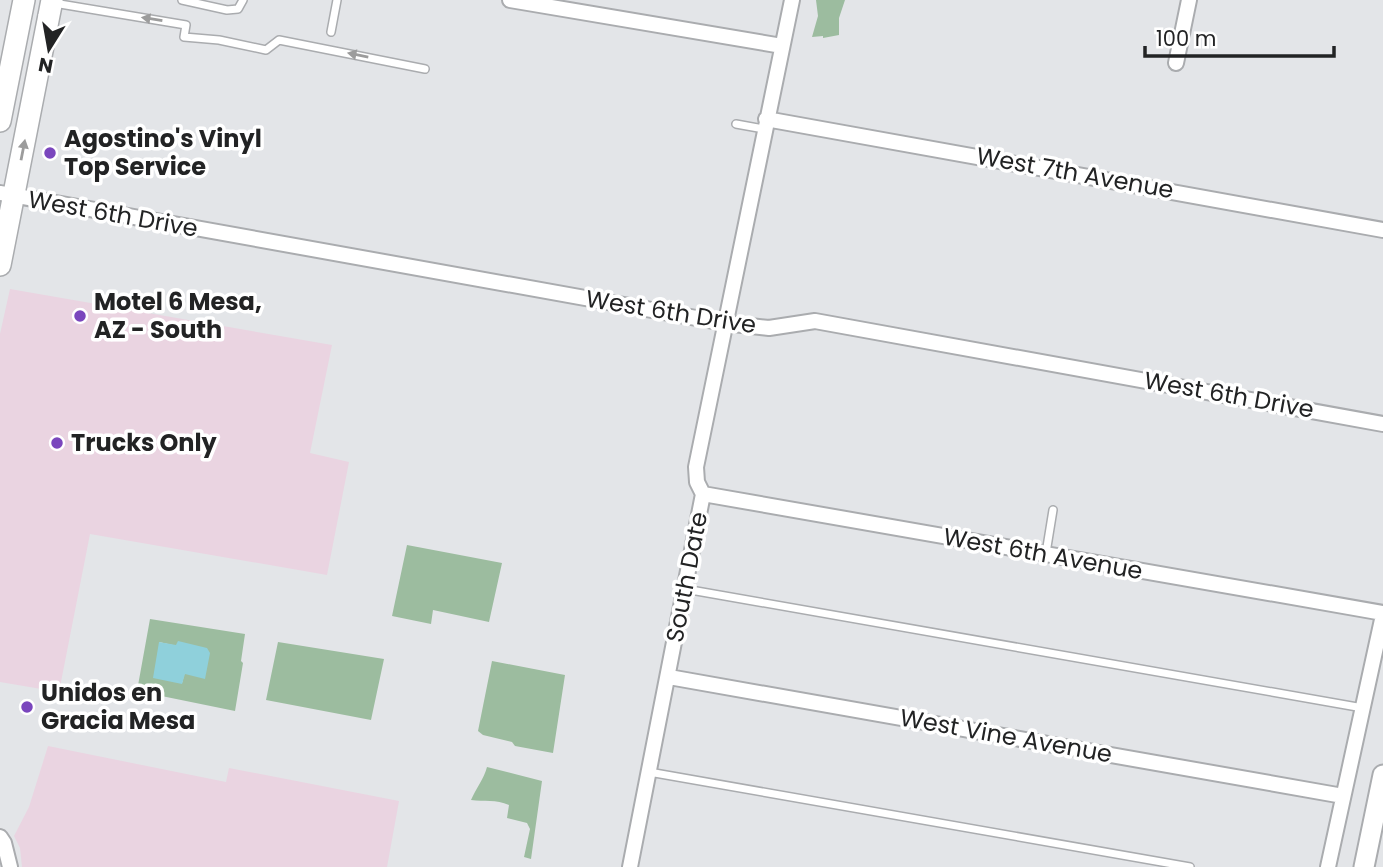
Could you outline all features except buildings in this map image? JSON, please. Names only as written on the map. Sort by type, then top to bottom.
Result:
[{"type":"main road","points":[[0,121],[24,0]]},
{"type":"main road","points":[[0,265],[7,195],[52,1]]},
{"type":"street","points":[[510,0],[782,46]]},
{"type":"street","name":"South Date","points":[[630,867],[703,494],[697,482],[696,467],[792,0]]},
{"type":"street","points":[[1176,63],[1189,0]]},
{"type":"street","name":"West 7th Avenue","points":[[765,124],[1383,230]]},
{"type":"street","name":"West 6th Drive","points":[[7,195],[724,323],[769,328],[815,321],[1383,424]]},
{"type":"street","name":"West 6th Avenue","points":[[703,494],[1383,614]]},
{"type":"street","points":[[1328,867],[1383,614]]},
{"type":"street","name":"West Vine Avenue","points":[[669,677],[1343,796]]},
{"type":"street","points":[[1363,867],[1383,775]]},
{"type":"street","points":[[0,837],[10,867]]},
{"type":"lane","points":[[182,0],[227,10],[238,9],[243,0]]},
{"type":"lane","points":[[331,32],[337,0]]},
{"type":"lane","points":[[52,1],[186,25],[184,37],[219,40],[266,50],[279,40],[425,69]]},
{"type":"lane","points":[[736,124],[765,124]]},
{"type":"lane","points":[[1046,554],[1053,510]]},
{"type":"lane","points":[[685,589],[1363,708]]},
{"type":"lane","points":[[649,772],[1190,867]]},
{"type":"shaded area","points":[[10,289],[332,345],[310,453],[349,462],[327,575],[90,534],[59,692],[0,682],[0,334]]},
{"type":"shaded area","points":[[48,746],[226,782],[229,768],[399,801],[387,867],[22,867],[20,848],[14,836],[29,807]]},
{"type":"green space","points":[[816,0],[845,0],[839,18],[839,35],[812,37],[818,16]]},
{"type":"green space","points":[[407,545],[502,563],[489,622],[433,610],[431,624],[392,616]]},
{"type":"green space","points":[[150,619],[245,634],[235,711],[137,691]],"holes":[[[159,642],[177,646],[192,645],[182,683]]]},
{"type":"green space","points":[[278,642],[384,659],[371,720],[266,700]]},
{"type":"green space","points":[[492,661],[565,675],[553,753],[515,746],[512,742],[483,735],[478,731]]},
{"type":"green space","points":[[487,767],[542,781],[531,859],[524,857],[530,829],[527,823],[507,818],[509,805],[495,801],[471,800]]},
{"type":"water","points":[[178,641],[207,648],[210,653],[205,679],[185,674],[182,684],[153,678],[159,642],[176,645]]},
{"type":"place","name":"Agostino's Vinyl Top Service","points":[[50,153]]},
{"type":"place","name":"Motel 6 Mesa, AZ - South","points":[[80,316]]},
{"type":"place","name":"Trucks Only","points":[[57,443]]},
{"type":"place","name":"Unidos en Gracia Mesa","points":[[27,707]]}]
